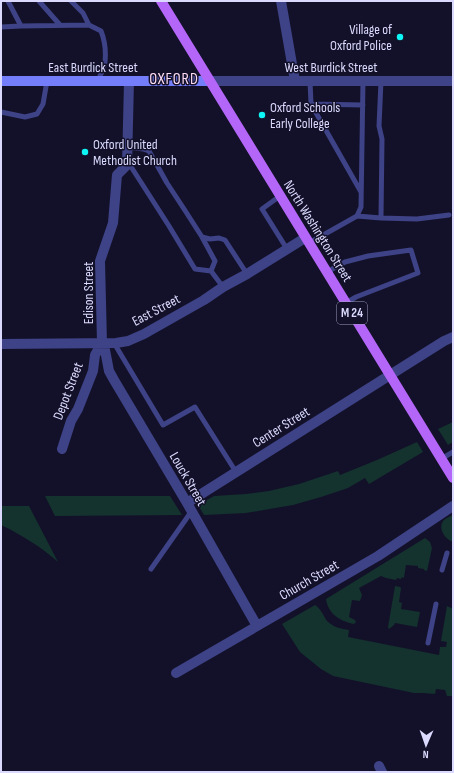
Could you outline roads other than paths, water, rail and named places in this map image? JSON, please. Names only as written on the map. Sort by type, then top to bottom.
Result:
[{"type":"main road","name":"M 24","points":[[161,1],[209,81]]},
{"type":"main road","name":"East Burdick Street","points":[[1,81],[209,81]]},
{"type":"main road","name":"North Washington Street","points":[[209,81],[453,478]]},
{"type":"street","points":[[281,1],[295,81]]},
{"type":"street","points":[[127,160],[129,81]]},
{"type":"street","name":"West Burdick Street","points":[[209,81],[453,81]]},
{"type":"street","name":"Edison Street","points":[[102,343],[100,261],[114,223],[117,175],[127,165],[127,160]]},
{"type":"street","name":"East Street","points":[[1,344],[114,343],[128,340],[144,334],[204,300],[287,249],[307,240]]},
{"type":"street","name":"Center Street","points":[[189,507],[236,472],[453,336]]},
{"type":"street","name":"Depot Street","points":[[62,449],[71,421],[78,409],[93,371],[96,355],[102,343]]},
{"type":"street","name":"Louck Street","points":[[102,343],[106,350],[109,371],[257,626]]},
{"type":"street","name":"Church Street","points":[[176,673],[378,556],[453,506]]},
{"type":"lane","points":[[8,1],[21,26]]},
{"type":"lane","points":[[39,1],[60,25]]},
{"type":"lane","points":[[71,1],[83,13],[89,25]]},
{"type":"lane","points":[[1,28],[21,26],[89,25],[101,31],[104,39],[105,51],[104,64],[98,81]]},
{"type":"lane","points":[[1,112],[25,117],[37,114],[43,104],[47,81]]},
{"type":"lane","points":[[310,81],[311,104],[361,192]]},
{"type":"lane","points":[[357,216],[361,207],[363,81]]},
{"type":"lane","points":[[381,81],[379,126],[382,139],[381,218]]},
{"type":"lane","points":[[311,104],[363,105]]},
{"type":"lane","points":[[127,147],[149,151],[167,183],[202,237],[215,261],[211,271]]},
{"type":"lane","points":[[127,160],[195,269],[211,271],[223,288]]},
{"type":"lane","points":[[280,196],[262,209],[287,249]]},
{"type":"lane","points":[[307,240],[357,216],[417,219],[449,215]]},
{"type":"lane","points":[[202,237],[210,239],[219,238],[225,240],[247,274]]},
{"type":"lane","points":[[327,272],[345,262],[368,256],[411,250],[418,273],[356,297],[346,303]]},
{"type":"lane","points":[[114,343],[163,425],[194,408],[236,472]]},
{"type":"lane","points":[[441,459],[453,452]]},
{"type":"lane","points":[[151,569],[189,507]]},
{"type":"lane","points":[[442,570],[447,553]]},
{"type":"lane","points":[[428,644],[436,604]]},
{"type":"place","name":"Village of Oxford Police","points":[[400,37]]},
{"type":"place","name":"Oxford Schools Early College","points":[[262,115]]},
{"type":"place","name":"Oxford United Methodist Church","points":[[85,152]]},
{"type":"district","name":"OXFORD","points":[[174,79]]}]
